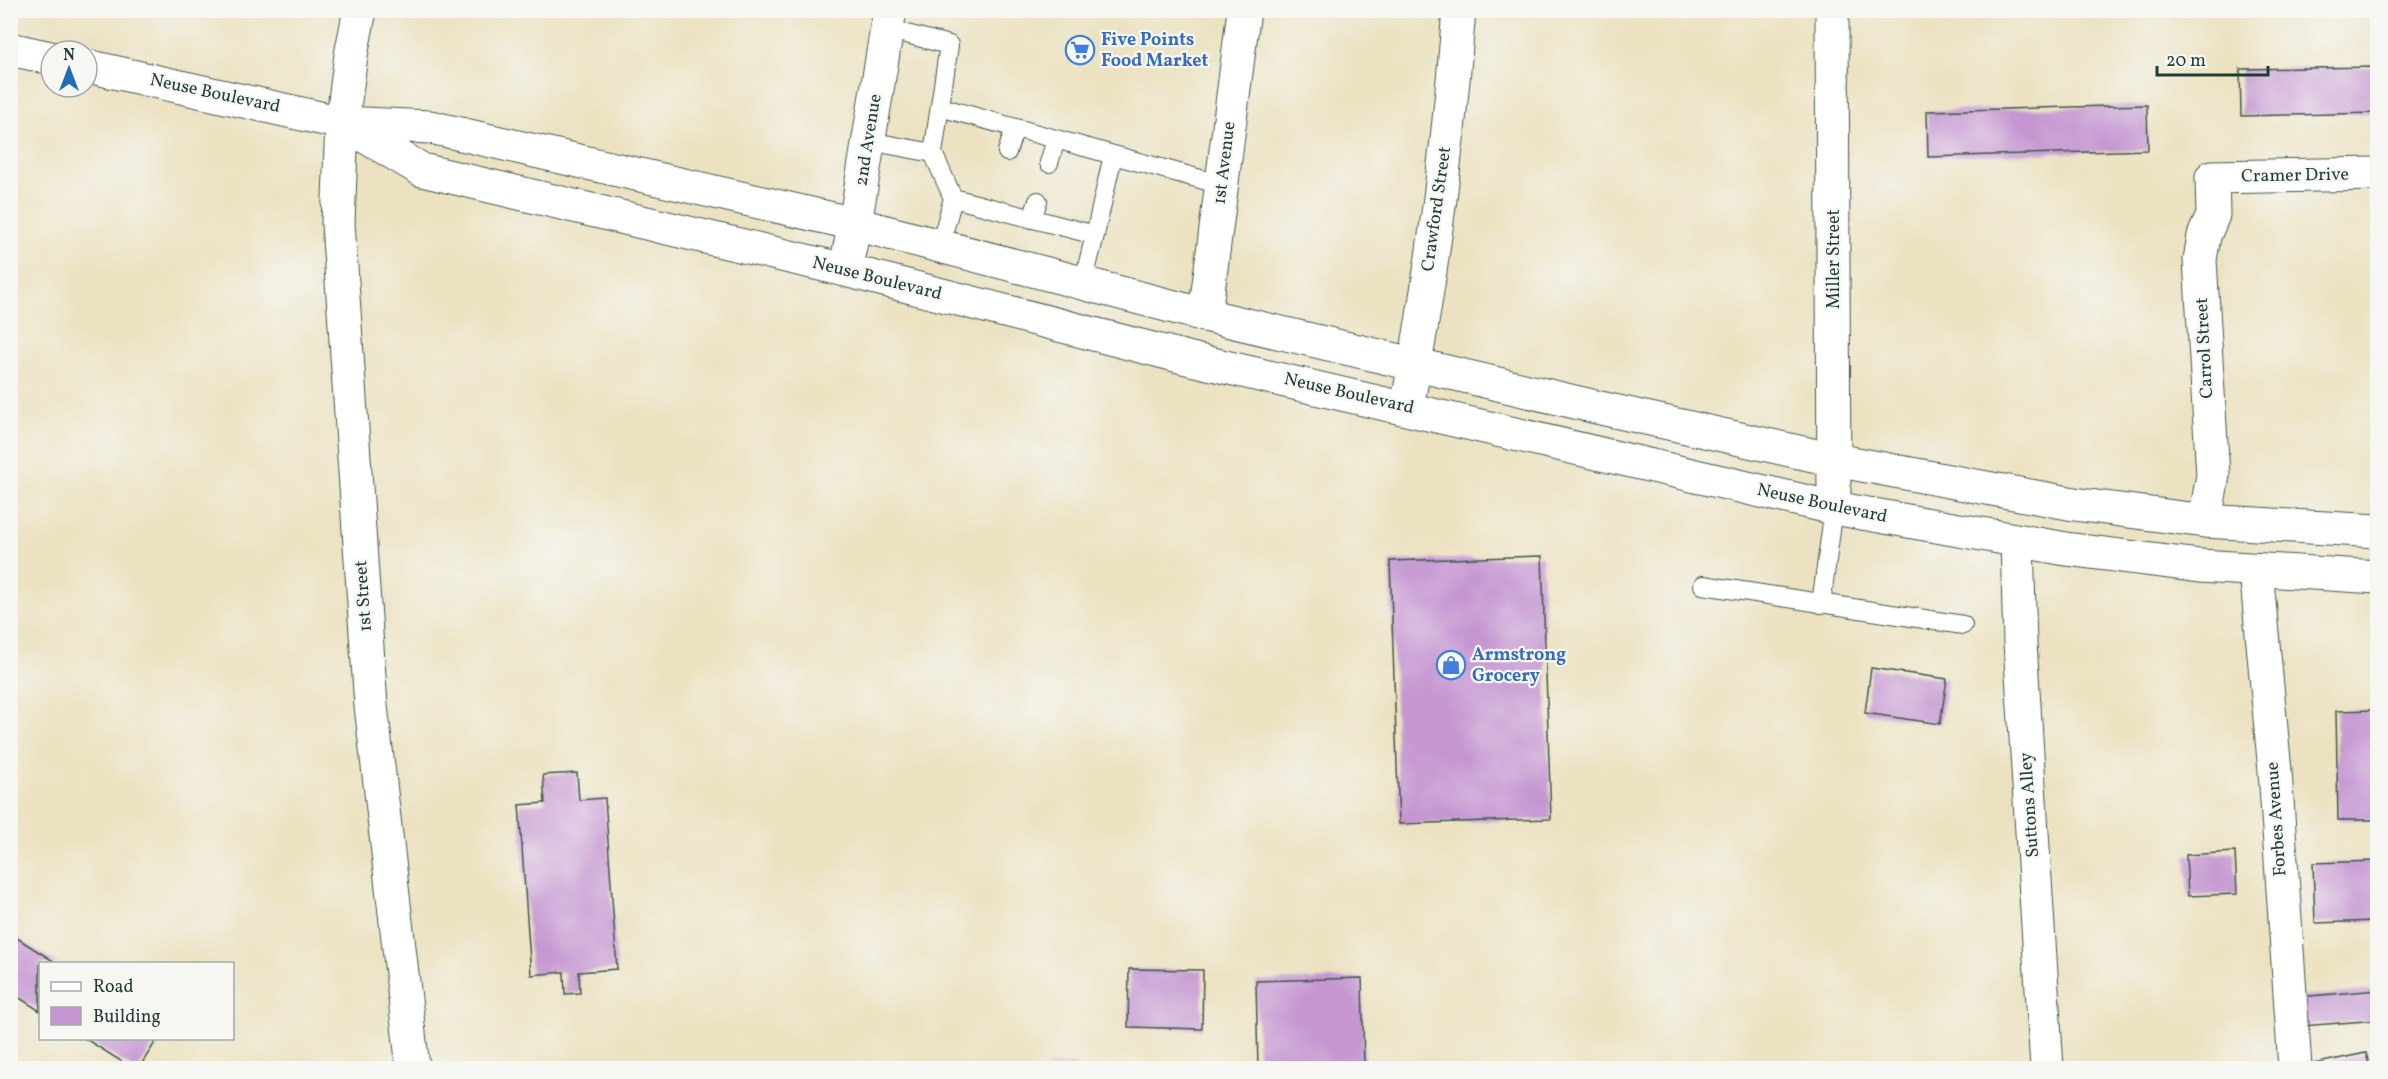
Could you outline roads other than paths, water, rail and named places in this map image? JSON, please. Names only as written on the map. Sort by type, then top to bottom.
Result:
[{"type":"main road","name":"1st Street","points":[[360,10],[351,55],[342,123],[338,223],[371,706],[413,1068]]},
{"type":"main road","name":"1st Avenue","points":[[1205,315],[1244,10]]},
{"type":"main road","name":"Crawford Street","points":[[1407,407],[1452,100],[1459,10]]},
{"type":"main road","name":"Miller Street","points":[[1832,10],[1834,508]]},
{"type":"main road","name":"2nd Avenue","points":[[845,270],[855,224],[888,20]]},
{"type":"main road","points":[[10,49],[39,55]]},
{"type":"main road","name":"Neuse Boulevard","points":[[99,69],[342,123],[430,127],[855,224],[1205,315],[1835,460],[2073,504],[2205,521],[2378,531]]},
{"type":"main road","name":"Neuse Boulevard","points":[[342,123],[422,170],[845,270],[1195,360],[1407,407],[1585,452],[1834,508],[2017,541],[2189,565],[2378,577]]},
{"type":"main road","name":"Cramer Drive","points":[[2212,177],[2378,174]]},
{"type":"main road","name":"Carrol Street","points":[[2205,521],[2213,475],[2200,260],[2204,236],[2213,215],[2212,177]]},
{"type":"main road","name":"Suttons Alley","points":[[2017,541],[2020,643],[2047,1068]]},
{"type":"main road","name":"Forbes Avenue","points":[[2256,570],[2275,771],[2295,1068]]},
{"type":"lane","points":[[888,20],[949,45],[933,153],[953,198],[940,246]]},
{"type":"lane","points":[[940,107],[1222,185]]},
{"type":"lane","points":[[1007,152],[1014,128]]},
{"type":"lane","points":[[1049,163],[1056,139]]},
{"type":"lane","points":[[868,141],[933,153]]},
{"type":"lane","points":[[1083,283],[1113,155]]},
{"type":"lane","points":[[953,198],[993,200],[1032,219],[1095,235]]},
{"type":"lane","points":[[1032,219],[1038,201]]},
{"type":"lane","points":[[1821,604],[1834,508]]},
{"type":"lane","points":[[1702,585],[1963,625]]},
{"type":"place","name":"Five Points Food Market","points":[[1080,50]]},
{"type":"place","name":"Armstrong Grocery","points":[[1451,665]]}]
